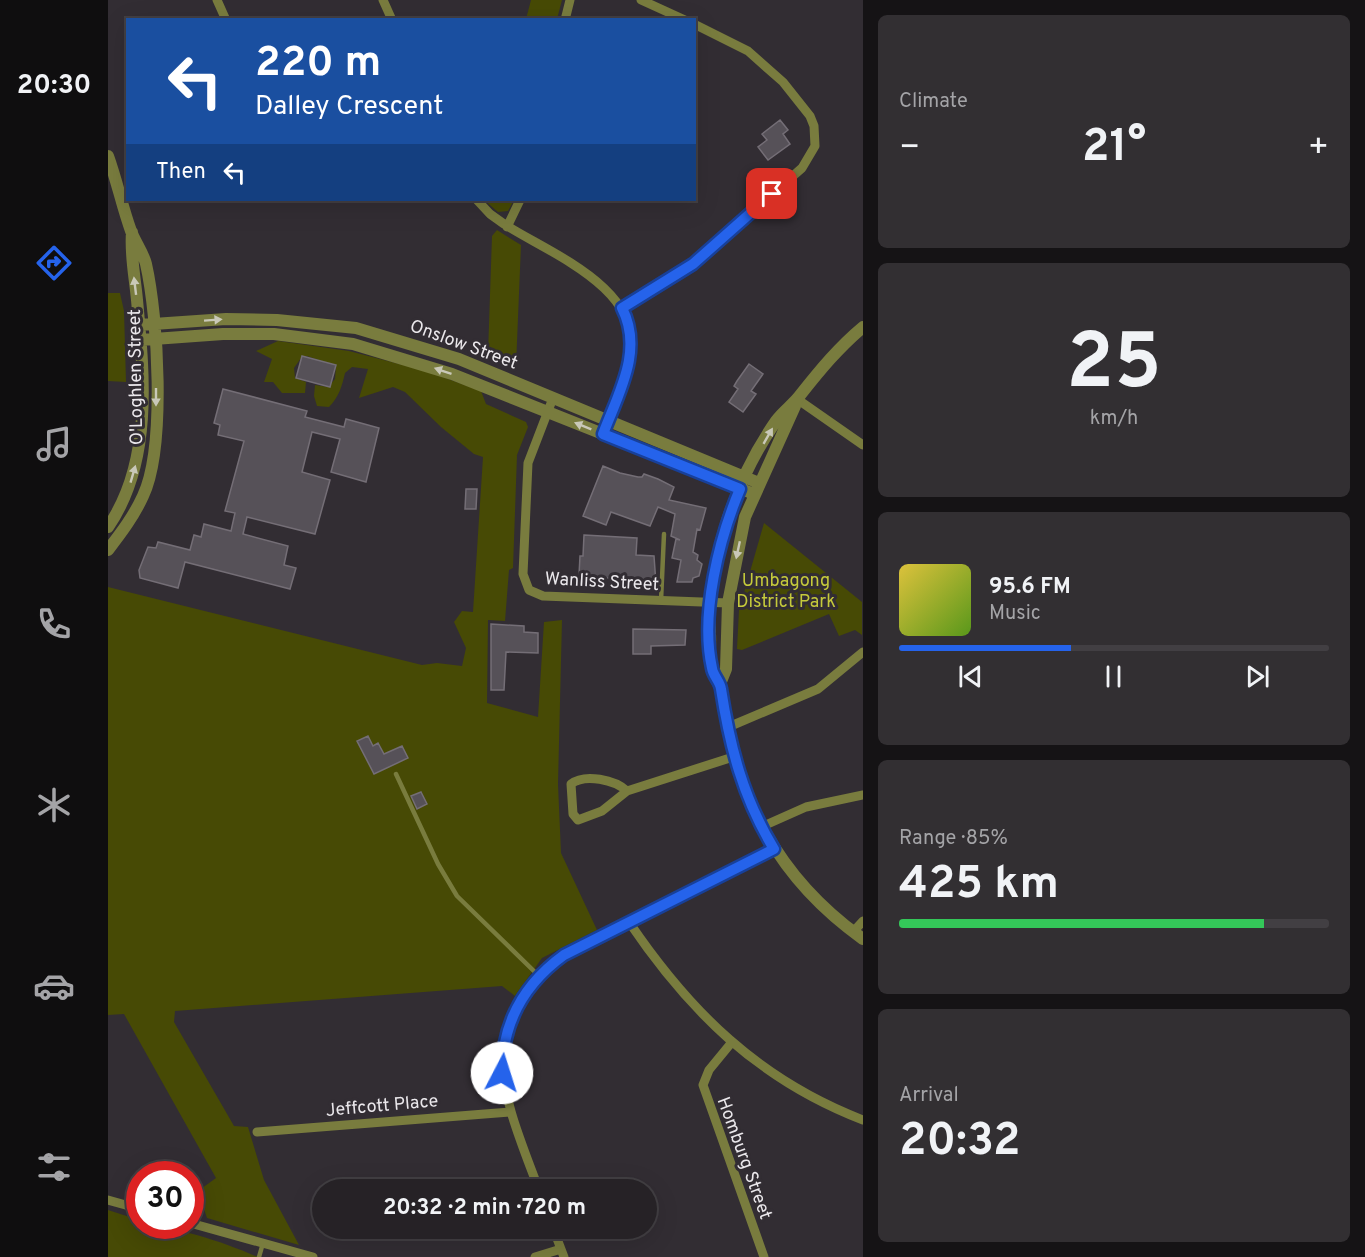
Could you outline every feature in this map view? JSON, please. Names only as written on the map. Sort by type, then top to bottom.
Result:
[{"type":"street","points":[[217,0],[225,18]]},
{"type":"street","points":[[383,0],[391,18]]},
{"type":"street","points":[[566,18],[570,0]]},
{"type":"street","points":[[641,0],[681,18]]},
{"type":"street","points":[[622,308],[693,264],[802,168],[815,146],[814,126],[810,116],[783,82],[748,51],[696,25]]},
{"type":"street","name":"O'Loghlen Street","points":[[108,156],[132,232],[146,262],[156,339],[156,440],[150,476],[133,514],[108,550]]},
{"type":"street","points":[[478,201],[507,227],[602,285],[622,308],[630,327],[631,356],[603,434]]},
{"type":"street","points":[[507,227],[520,201]]},
{"type":"street","name":"O'Loghlen Street","points":[[108,527],[122,504],[137,457],[140,435],[140,340],[131,248],[132,232]]},
{"type":"street","name":"Onslow Street","points":[[139,325],[226,319],[277,320],[356,328],[459,359],[673,447],[756,489]]},
{"type":"street","points":[[862,327],[777,419],[743,483],[720,549],[710,603],[712,670],[720,684],[726,728],[745,793],[774,849],[807,891],[858,935],[862,921]]},
{"type":"street","points":[[353,344],[356,328]]},
{"type":"street","name":"Onslow Street","points":[[140,340],[223,334],[274,334],[353,344],[452,374],[667,460],[743,483]]},
{"type":"street","name":"Wanliss Street","points":[[553,398],[528,463],[523,574],[526,586],[532,592],[543,596],[728,603]]},
{"type":"street","points":[[797,399],[862,445]]},
{"type":"street","points":[[720,684],[726,669],[728,603],[741,535],[756,489],[797,399]]},
{"type":"street","points":[[667,460],[673,447]]},
{"type":"street","points":[[726,728],[818,689],[862,652]]},
{"type":"street","points":[[627,791],[618,783],[597,780],[575,781],[571,784],[573,814],[578,820],[602,811],[627,791],[733,757]]},
{"type":"street","points":[[761,826],[806,807],[862,795]]},
{"type":"street","points":[[535,1179],[510,1112],[502,1073],[506,1033],[516,1008],[538,976],[564,955],[774,849]]},
{"type":"street","points":[[629,922],[683,996],[732,1042],[784,1081],[841,1112],[862,1120]]},
{"type":"street","name":"Homburg Street","points":[[732,1042],[709,1070],[703,1085],[764,1257]]},
{"type":"street","name":"Jeffcott Place","points":[[258,1132],[510,1112]]},
{"type":"street","points":[[108,1200],[126,1205]]},
{"type":"street","points":[[204,1227],[314,1257]]},
{"type":"street","points":[[536,1257],[562,1253]]},
{"type":"lane","points":[[661,601],[664,534]]},
{"type":"lane","points":[[396,774],[438,864],[457,896],[538,976]]},
{"type":"lane","points":[[259,1257],[263,1243]]},
{"type":"green space","points":[[531,0],[562,0],[557,18],[526,18]]},
{"type":"green space","points":[[485,201],[513,201],[508,211],[498,212]]},
{"type":"green space","points":[[497,230],[521,245],[516,366],[488,354],[492,236]]},
{"type":"green space","points":[[108,293],[120,293],[124,311],[126,382],[108,381]]},
{"type":"green space","points":[[278,341],[349,351],[426,371],[481,391],[486,404],[526,422],[528,427],[517,455],[513,568],[509,570],[505,621],[488,620],[487,703],[538,717],[544,622],[562,620],[558,784],[561,853],[597,930],[542,958],[515,996],[502,986],[175,1011],[174,1022],[234,1126],[248,1127],[264,1180],[299,1245],[207,1218],[204,1209],[204,1187],[216,1178],[124,1014],[108,1015],[108,587],[422,665],[437,663],[462,666],[466,648],[454,622],[462,611],[473,612],[483,457],[474,454],[441,427],[405,392],[393,387],[359,398],[368,369],[352,367],[345,373],[340,391],[329,407],[317,406],[314,396],[315,385],[328,387],[335,379],[336,366],[307,356],[301,358],[294,368],[295,378],[306,382],[305,393],[282,393],[273,382],[264,382],[272,359],[256,351]]},
{"type":"green space","name":"Umbagong District Park","points":[[764,523],[862,602],[862,635],[855,630],[839,636],[829,614],[742,650],[737,649],[739,610]]},
{"type":"green space","points":[[108,1210],[126,1216],[126,1239],[204,1237],[258,1257],[108,1257]]},
{"type":"building","points":[[780,120],[788,130],[783,134],[790,144],[768,160],[758,147],[767,140],[762,134]]},
{"type":"building","points":[[302,356],[336,365],[330,387],[296,378]]},
{"type":"building","points":[[749,364],[763,374],[751,391],[756,394],[743,412],[729,402],[738,389],[734,386]]},
{"type":"building","points":[[223,389],[307,411],[305,417],[344,427],[346,419],[379,428],[366,482],[331,472],[340,439],[312,432],[302,472],[330,480],[315,534],[247,517],[243,534],[288,546],[284,565],[296,568],[290,589],[185,562],[178,588],[140,578],[139,570],[148,547],[156,548],[158,542],[190,550],[194,535],[201,537],[204,524],[231,531],[235,513],[225,511],[244,441],[218,435],[220,425],[214,423]]},
{"type":"building","points":[[603,466],[620,473],[638,477],[644,474],[658,479],[674,487],[669,500],[706,508],[700,530],[697,529],[693,552],[698,555],[697,560],[702,564],[699,576],[693,578],[692,582],[677,582],[681,560],[672,558],[676,539],[680,540],[671,536],[675,514],[658,507],[650,526],[611,512],[606,525],[583,516]]},
{"type":"building","points":[[466,489],[477,489],[476,509],[465,509]]},
{"type":"building","points":[[584,535],[637,538],[636,555],[654,556],[656,584],[637,584],[631,583],[631,579],[579,575]]},
{"type":"building","points":[[491,624],[524,626],[524,632],[538,633],[538,653],[506,652],[504,690],[491,690]]},
{"type":"building","points":[[633,629],[686,630],[685,645],[651,646],[651,654],[633,654]]},
{"type":"building","points":[[368,736],[373,746],[378,743],[384,754],[402,746],[408,758],[374,774],[357,741]]},
{"type":"building","points":[[421,792],[427,804],[417,809],[411,796]]},
{"type":"route","points":[[502,1073],[506,1033],[516,1008],[530,986],[546,968],[564,955],[774,849],[745,793],[726,728],[720,684],[712,670],[710,603],[720,549],[730,512],[740,489],[603,434],[631,356],[630,327],[622,308],[693,264],[772,194]]}]
